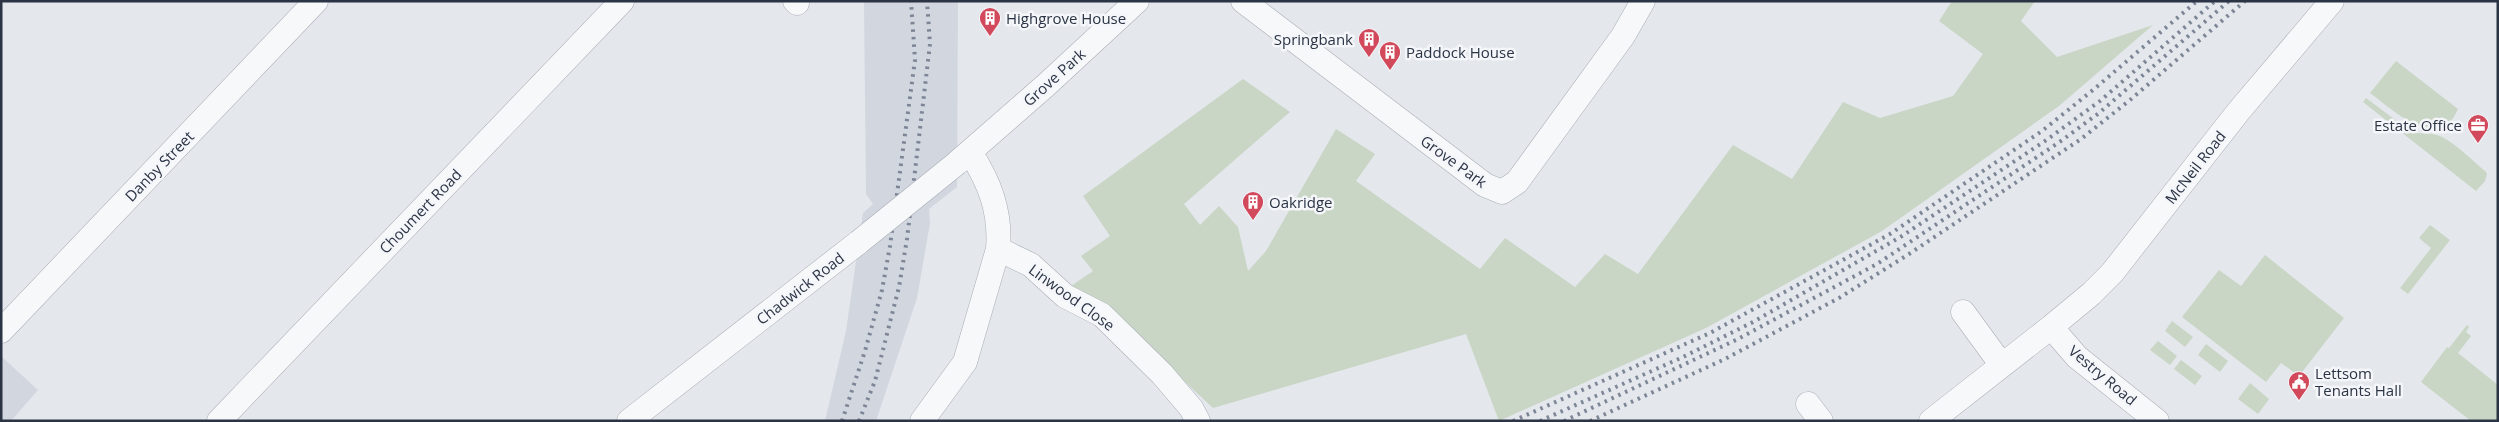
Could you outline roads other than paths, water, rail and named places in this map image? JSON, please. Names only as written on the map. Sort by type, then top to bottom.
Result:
[{"type":"street","name":"Danby Street","points":[[1,331],[316,1]]},
{"type":"street","name":"Choumert Road","points":[[219,421],[622,1]]},
{"type":"street","name":"Grove Park","points":[[964,158],[1136,1]]},
{"type":"street","name":"Grove Park","points":[[1242,1],[1485,186],[1502,192],[1517,182],[1623,36],[1643,1]]},
{"type":"street","name":"McNeil Road","points":[[1931,421],[2001,364],[2051,327],[2091,294],[2112,273],[2238,112],[2332,1]]},
{"type":"street","name":"Chadwick Road","points":[[629,421],[964,158]]},
{"type":"street","points":[[922,421],[964,362],[998,249],[1000,232],[996,206],[990,188],[964,158]]},
{"type":"street","name":"Linwood Close","points":[[998,249],[1031,265],[1065,296],[1102,315],[1162,374],[1191,408],[1198,421]]},
{"type":"street","points":[[1964,312],[2001,364]]},
{"type":"street","name":"Vestry Road","points":[[2051,327],[2077,356],[2152,419]]},
{"type":"railway","points":[[842,421],[865,351],[882,290],[890,246],[915,60],[911,1]]},
{"type":"railway","points":[[859,421],[875,381],[899,287],[907,239],[930,44],[927,1]]},
{"type":"railway","points":[[1513,421],[1710,333],[1890,234],[2042,131],[2197,1]]},
{"type":"railway","points":[[1540,421],[1683,357],[1753,322],[1902,236],[2045,141],[2100,101],[2215,1]]},
{"type":"railway","points":[[1564,421],[1738,339],[1877,264],[2061,141],[2099,113],[2229,1]]},
{"type":"railway","points":[[1590,421],[1725,359],[1839,298],[1909,254],[2081,139],[2130,100],[2245,1]]},
{"type":"place","name":"Highgrove House","points":[[990,37]]},
{"type":"place","name":"Springbank","points":[[1369,58]]},
{"type":"place","name":"Paddock House","points":[[1390,71]]},
{"type":"place","name":"Estate Office","points":[[2478,144]]},
{"type":"place","name":"Oakridge","points":[[1253,221]]},
{"type":"place","name":"Lettsom Tenants Hall","points":[[2299,401]]}]
